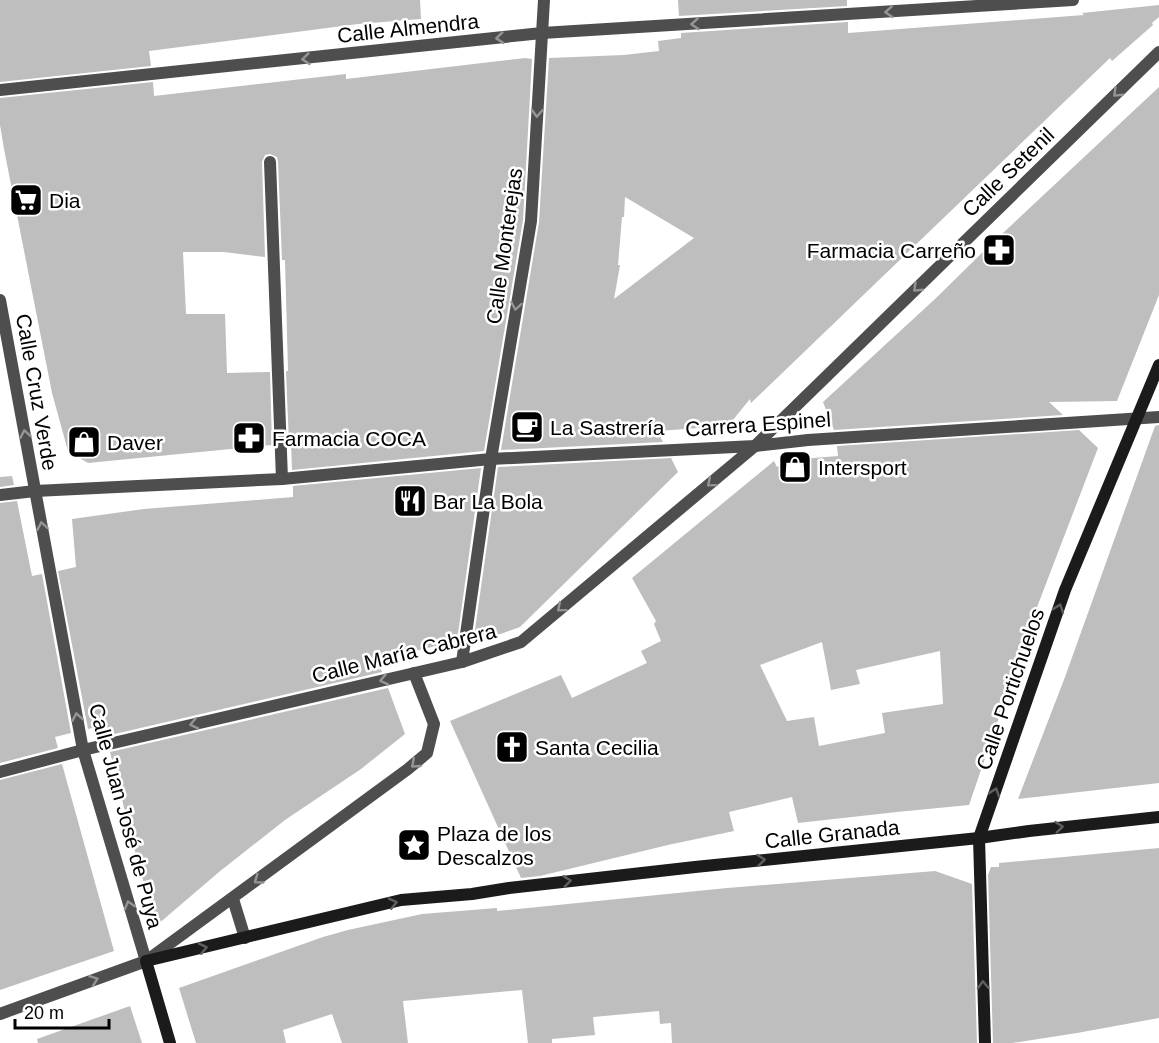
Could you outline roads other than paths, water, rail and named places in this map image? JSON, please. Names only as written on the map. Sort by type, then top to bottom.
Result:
[{"type":"street","name":"Calle Monterejas","points":[[462,662],[490,459],[531,221],[544,0]]},
{"type":"street","name":"Calle Almendra","points":[[0,90],[542,33],[1073,0]]},
{"type":"street","name":"Calle Setenil","points":[[755,446],[1159,52]]},
{"type":"street","points":[[270,162],[282,479]]},
{"type":"street","name":"Calle Cruz Verde","points":[[0,300],[35,491]]},
{"type":"street","name":"Calle Portichuelos","points":[[985,1043],[979,838],[1065,590],[1159,365]]},
{"type":"street","name":"Carrera Espinel","points":[[0,495],[35,491],[282,479],[490,459],[755,446],[808,440],[1159,417]]},
{"type":"street","name":"Calle María Cabrera","points":[[0,772],[82,750],[462,662],[521,642],[755,446]]},
{"type":"street","name":"Calle Juan José de Puya","points":[[35,491],[82,750],[170,1043]]},
{"type":"street","points":[[146,961],[233,899],[427,753],[434,724],[414,673]]},
{"type":"street","name":"Calle Granada","points":[[245,938],[401,900],[1159,817]]},
{"type":"street","points":[[0,1014],[146,961],[245,938],[233,899]]},
{"type":"place","name":"Dia","points":[[26,200]]},
{"type":"place","name":"Farmacia Carreño","points":[[999,250]]},
{"type":"place","name":"La Sastrería","points":[[527,427]]},
{"type":"place","name":"Farmacia COCA","points":[[249,438]]},
{"type":"place","name":"Daver","points":[[84,442]]},
{"type":"place","name":"Intersport","points":[[795,467]]},
{"type":"place","name":"Bar La Bola","points":[[410,501]]},
{"type":"place","name":"Santa Cecilia","points":[[512,747]]},
{"type":"place","name":"Plaza de los Descalzos","points":[[414,845]]}]
